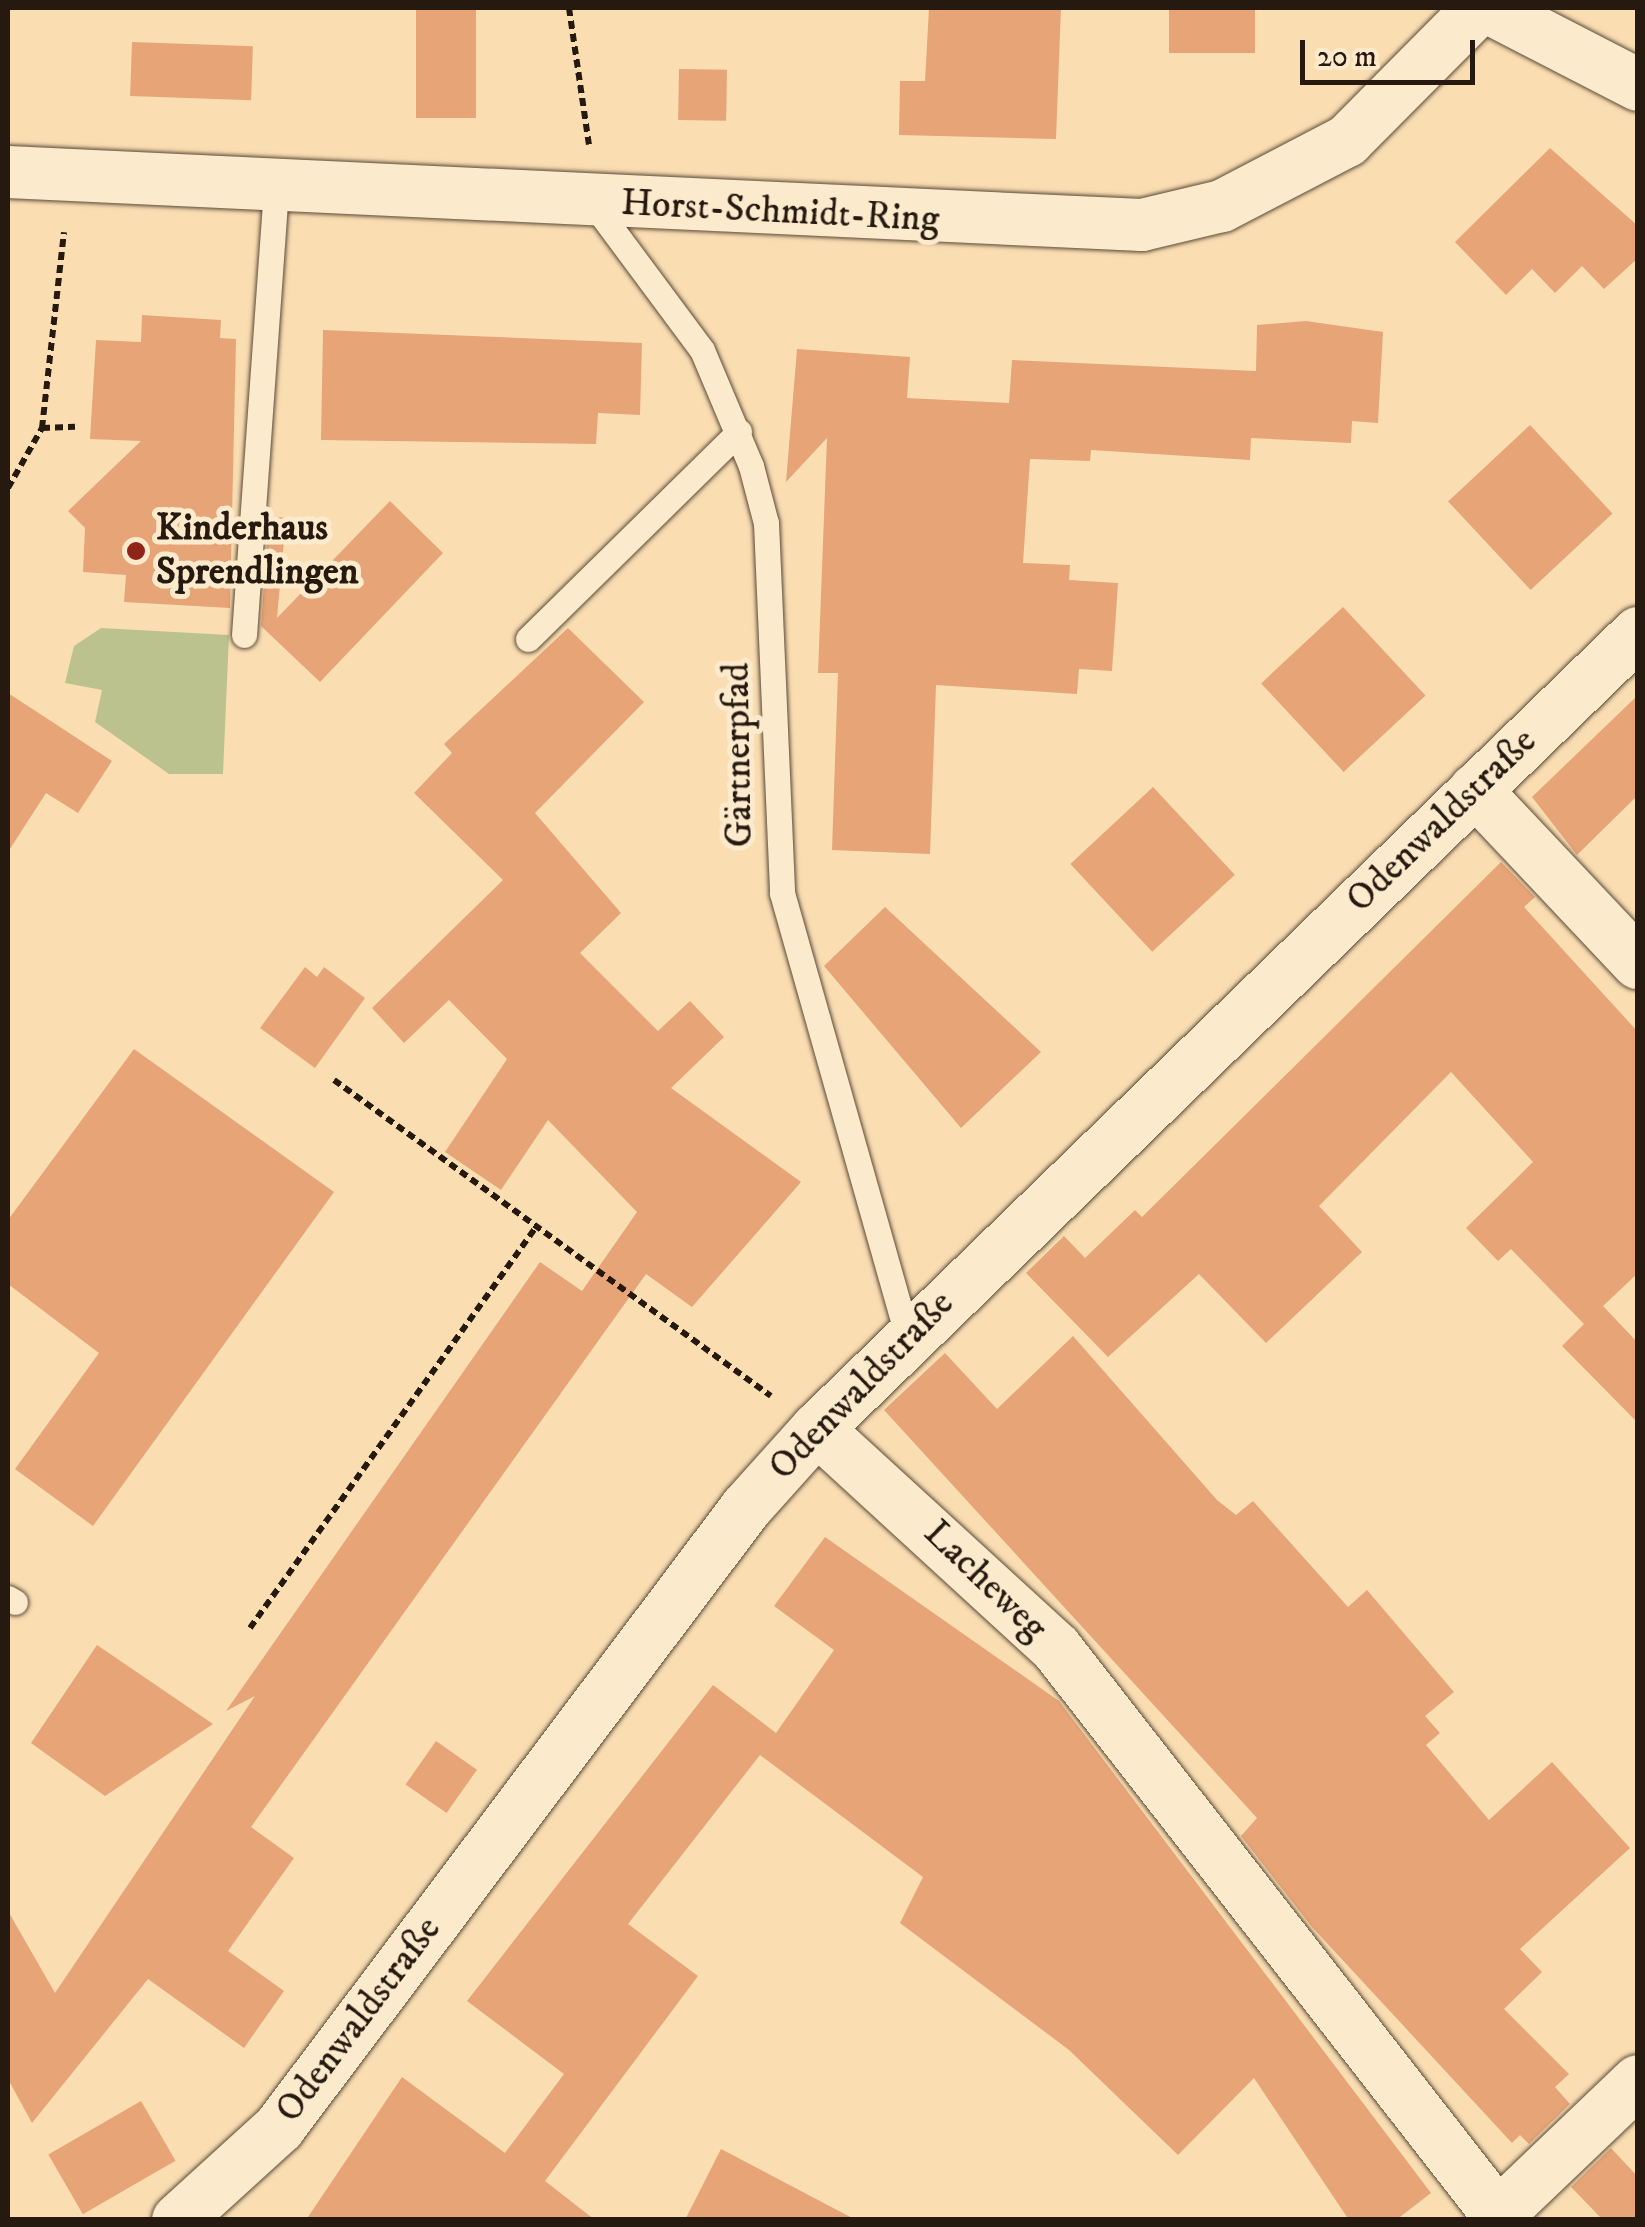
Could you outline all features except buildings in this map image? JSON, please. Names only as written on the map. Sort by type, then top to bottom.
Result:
[{"type":"street","name":"Horst-Schmidt-Ring","points":[[8,172],[1095,228],[1181,220],[1261,190],[1347,141],[1479,8]]},
{"type":"street","points":[[1489,8],[1638,85]]},
{"type":"street","name":"Odenwaldstraße","points":[[178,2220],[278,2128],[746,1508],[817,1429],[907,1336],[1638,632]]},
{"type":"street","points":[[1475,790],[1638,963]]},
{"type":"street","name":"Lacheweg","points":[[817,1429],[1056,1648],[1501,2216]]},
{"type":"street","points":[[1501,2216],[1638,2081]]},
{"type":"lane","points":[[244,636],[276,187]]},
{"type":"lane","name":"Gärtnerpfad","points":[[592,202],[702,350],[739,432],[766,523],[782,893],[907,1336]]},
{"type":"lane","points":[[528,638],[739,432]]},
{"type":"path","points":[[569,8],[590,148]]},
{"type":"path","points":[[8,488],[42,428],[68,177]]},
{"type":"path","points":[[42,428],[74,428]]},
{"type":"path","points":[[334,1080],[817,1429]]},
{"type":"path","points":[[250,1628],[537,1226]]},
{"type":"green space","points":[[101,628],[229,635],[223,774],[169,774],[95,722],[102,690],[65,683],[74,646]]},
{"type":"place","name":"Kinderhaus Sprendlingen","points":[[136,551]]}]
